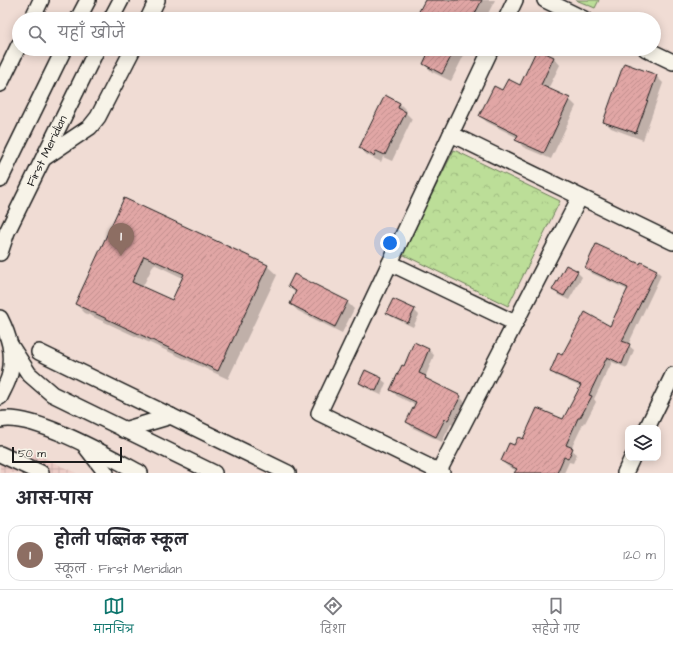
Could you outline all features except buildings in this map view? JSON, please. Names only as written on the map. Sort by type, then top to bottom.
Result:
[{"type":"street","points":[[35,12],[41,0]]},
{"type":"street","points":[[82,12],[88,0]]},
{"type":"street","points":[[115,12],[121,0]]},
{"type":"street","points":[[151,12],[157,0]]},
{"type":"street","points":[[509,12],[515,0]]},
{"type":"street","points":[[545,0],[570,12]]},
{"type":"street","points":[[0,84],[14,56]]},
{"type":"street","points":[[0,180],[61,56]]},
{"type":"street","name":"First Meridian","points":[[0,253],[7,232],[94,56]]},
{"type":"street","points":[[42,160],[90,127],[98,117],[129,56]]},
{"type":"street","points":[[489,56],[318,413],[441,472],[580,197]]},
{"type":"street","points":[[661,56],[673,62]]},
{"type":"street","points":[[451,134],[673,242]]},
{"type":"street","points":[[390,263],[515,323]]},
{"type":"street","points":[[0,318],[8,334],[11,346],[10,374],[0,397]]},
{"type":"street","points":[[11,346],[29,374],[52,394],[214,473]]},
{"type":"street","points":[[39,352],[288,473]]},
{"type":"street","points":[[648,425],[673,375]]},
{"type":"street","points":[[124,430],[171,416]]},
{"type":"street","points":[[0,420],[8,418],[44,426],[84,444],[140,473]]},
{"type":"street","points":[[84,444],[106,473]]},
{"type":"street","points":[[0,454],[41,473]]},
{"type":"street","points":[[625,473],[631,461]]},
{"type":"shaded area","points":[[30,451],[76,473],[0,473],[0,457]]},
{"type":"green space","points":[[576,0],[599,0],[595,8]]},
{"type":"green space","points":[[454,150],[560,201],[508,306],[402,254]]},
{"type":"place","name":"होली पब्लिक स्कूल","points":[[121,256]]}]
